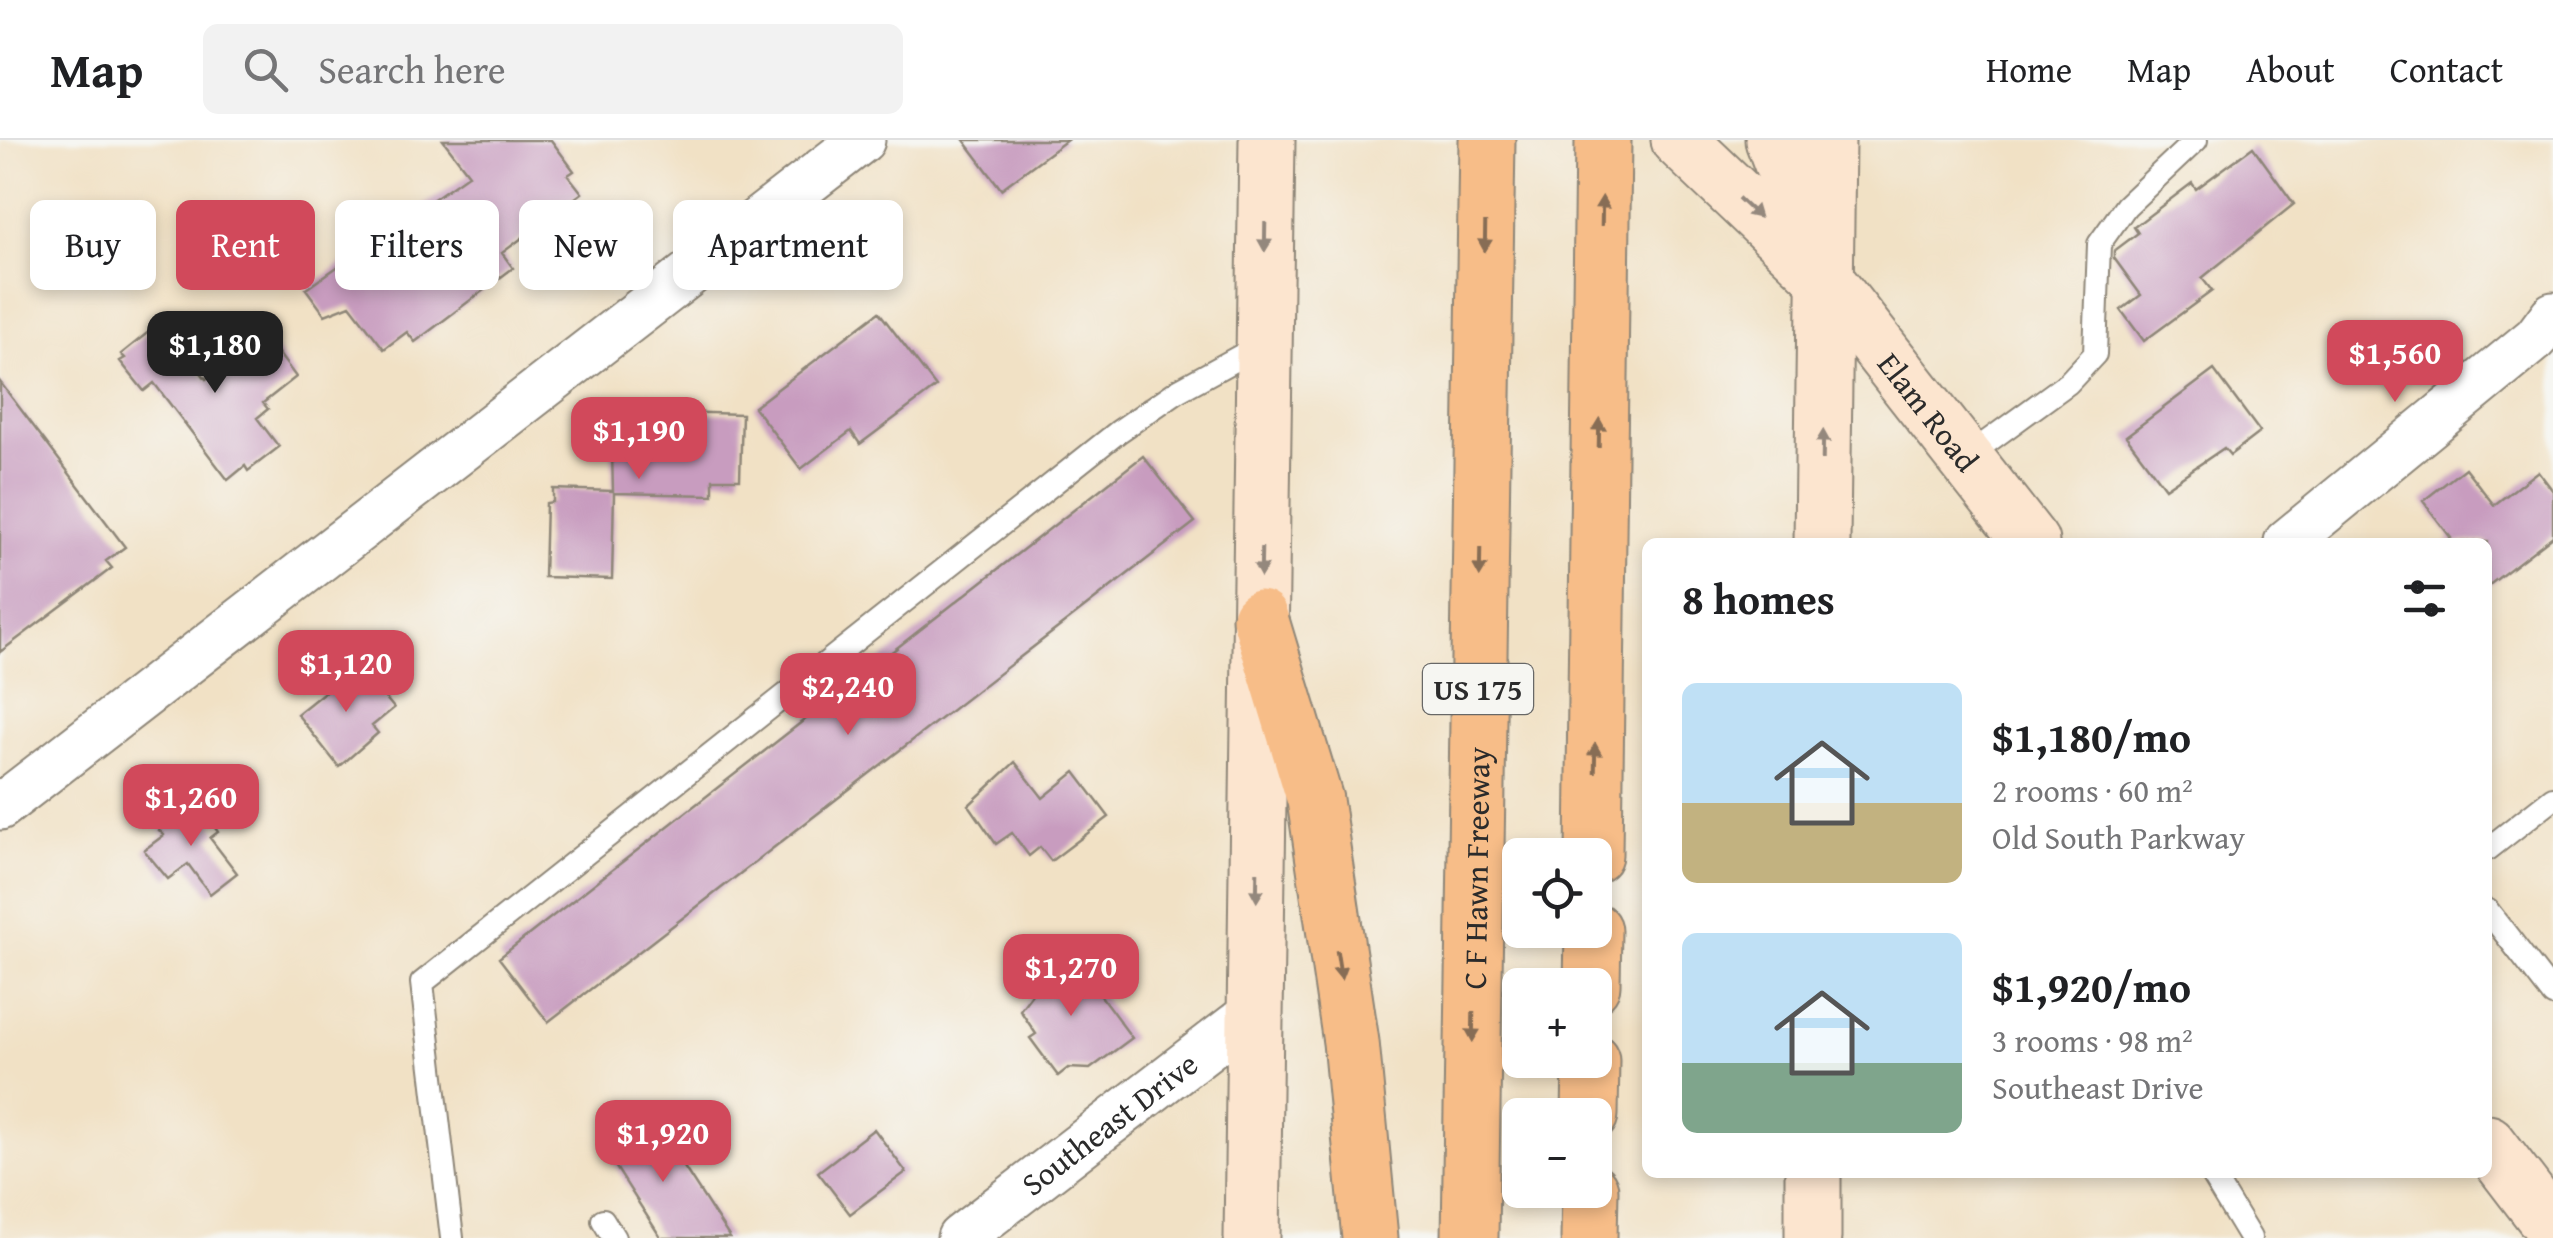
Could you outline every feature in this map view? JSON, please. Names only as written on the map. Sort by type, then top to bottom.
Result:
[{"type":"highway","name":"C F Hawn Freeway","points":[[1470,1238],[1487,140]]},
{"type":"highway","points":[[1594,838],[1603,140]]},
{"type":"highway","points":[[1260,618],[1314,800],[1351,1042],[1370,1238]]},
{"type":"highway","points":[[1589,1238],[1590,1208]]},
{"type":"main road","points":[[1252,1238],[1266,140]]},
{"type":"main road","name":"Elam Road","points":[[1679,140],[1825,279],[2029,538]]},
{"type":"main road","name":"Elam Road","points":[[1773,140],[1825,279]]},
{"type":"main road","points":[[1822,538],[1827,140]]},
{"type":"main road","points":[[2492,1149],[2553,1228]]},
{"type":"main road","points":[[1813,1178],[1813,1238]]},
{"type":"street","points":[[0,808],[862,140]]},
{"type":"street","points":[[2292,538],[2536,338],[2553,315]]},
{"type":"street","name":"Southeast Drive","points":[[960,1238],[1255,1011]]},
{"type":"lane","points":[[1965,458],[2068,384],[2094,354],[2098,244],[2126,206],[2196,140]]},
{"type":"lane","points":[[452,1238],[422,983],[1118,432],[1179,390],[1264,343]]},
{"type":"lane","points":[[2492,846],[2553,798]]},
{"type":"lane","points":[[2492,916],[2553,995]]},
{"type":"lane","points":[[2214,1178],[2250,1238]]},
{"type":"building","points":[[443,140],[551,140],[574,171],[568,175],[582,193],[573,200],[519,200],[519,240],[502,253],[513,268],[499,279],[499,200],[432,200],[469,174]]},
{"type":"building","points":[[964,140],[1067,140],[1001,189]]},
{"type":"building","points":[[2253,147],[2294,204],[2202,278],[2212,291],[2144,341],[2121,310],[2141,295],[2114,258],[2114,251],[2138,233],[2134,227],[2192,183],[2196,189]]},
{"type":"building","points":[[335,269],[335,290],[484,290],[415,342],[407,332],[384,349],[350,305],[325,315],[307,290],[315,290],[315,283]]},
{"type":"building","points":[[879,312],[936,387],[860,444],[851,431],[801,469],[754,407]]},
{"type":"building","points":[[156,326],[161,333],[167,328],[206,379],[267,338],[296,377],[263,403],[268,409],[257,418],[279,447],[248,471],[245,466],[228,480],[154,383],[144,391],[120,361],[125,358],[121,354]]},
{"type":"building","points":[[2214,370],[2260,432],[2230,455],[2224,448],[2165,488],[2126,436]]},
{"type":"building","points":[[0,382],[125,547],[106,561],[112,568],[0,652]]},
{"type":"building","points":[[611,410],[742,414],[740,479],[713,479],[713,495],[614,493],[612,579],[544,577],[546,503],[553,502],[553,489],[613,491]]},
{"type":"building","points":[[1143,456],[1195,522],[548,1022],[499,958]]},
{"type":"building","points":[[2465,468],[2494,505],[2538,471],[2553,491],[2553,536],[2492,583],[2492,538],[2451,538],[2423,501]]},
{"type":"building","points":[[358,665],[394,708],[372,726],[378,733],[339,767],[297,714]]},
{"type":"building","points":[[1015,762],[1043,798],[1075,772],[1109,817],[1051,861],[1040,847],[1029,856],[1012,833],[996,844],[969,805]]},
{"type":"building","points":[[196,801],[218,832],[210,838],[237,873],[210,894],[188,864],[168,879],[144,850],[164,835],[159,830]]},
{"type":"building","points":[[1070,954],[1132,1038],[1090,1069],[1068,1068],[1058,1076],[1030,1038],[1036,1034],[1020,1010],[1032,994],[1025,985]]},
{"type":"building","points":[[651,1116],[730,1238],[661,1238],[603,1147]]},
{"type":"building","points":[[874,1129],[906,1172],[850,1214],[818,1172]]}]
